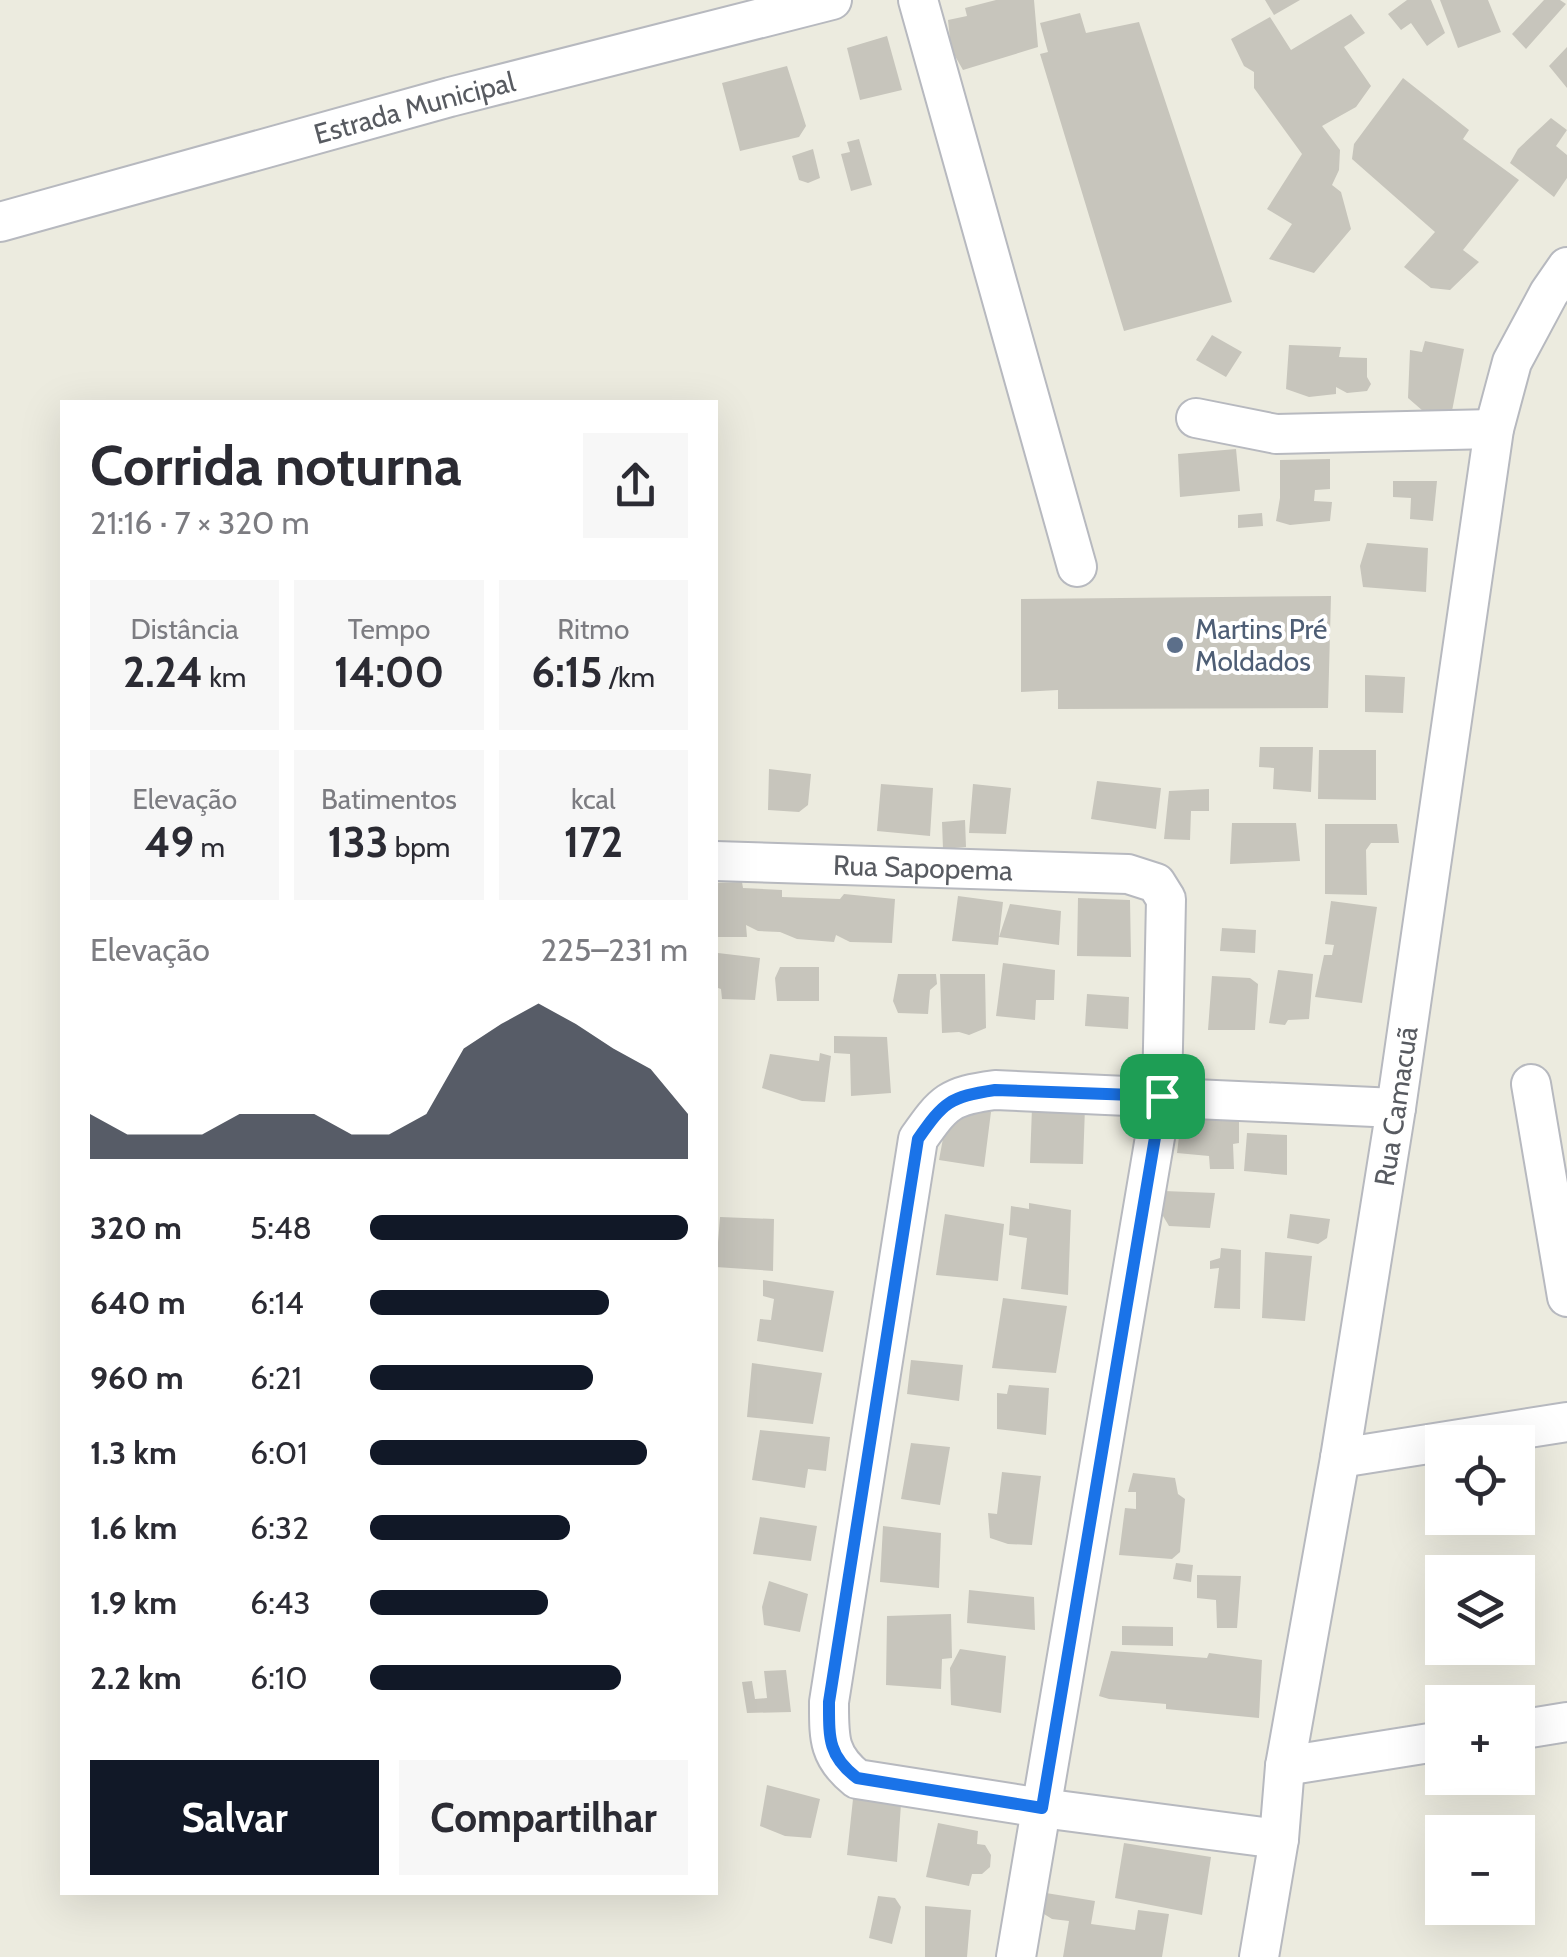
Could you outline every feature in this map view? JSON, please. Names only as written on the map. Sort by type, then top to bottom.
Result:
[{"type":"street","name":"Estrada Municipal","points":[[0,222],[450,97],[832,0]]},
{"type":"street","points":[[918,0],[1077,567]]},
{"type":"street","name":"Rua Camacuã","points":[[1258,1957],[1286,1766],[1396,1108],[1494,429],[1512,362],[1549,292],[1567,267]]},
{"type":"street","points":[[1196,418],[1276,434],[1494,429]]},
{"type":"street","name":"Rua Sapopema","points":[[718,860],[1128,874],[1156,883],[1166,899],[1162,1096]]},
{"type":"street","points":[[1531,1084],[1567,1296]]},
{"type":"street","points":[[1278,1839],[1042,1808],[857,1778],[838,1764],[829,1728],[829,1702],[918,1139],[938,1111],[960,1095],[995,1090],[1396,1108]]},
{"type":"street","points":[[1016,1957],[1162,1096]]},
{"type":"street","points":[[1340,1458],[1567,1422]]},
{"type":"street","points":[[1535,1727],[1567,1722]]},
{"type":"street","points":[[1286,1766],[1425,1745]]},
{"type":"building","points":[[996,0],[1034,0],[1038,47],[963,70],[951,49],[948,20],[967,16],[965,8]]},
{"type":"building","points":[[1265,0],[1300,0],[1274,15]]},
{"type":"building","points":[[1407,0],[1431,0],[1445,33],[1427,46],[1411,23],[1401,30],[1388,14]]},
{"type":"building","points":[[1440,0],[1488,0],[1501,32],[1458,48]]},
{"type":"building","points":[[1544,0],[1566,4],[1526,49],[1512,34]]},
{"type":"building","points":[[1080,13],[1086,33],[1139,22],[1232,302],[1124,331],[1040,54],[1048,52],[1040,23]]},
{"type":"building","points":[[1351,14],[1365,33],[1344,47],[1371,86],[1356,107],[1322,126],[1340,150],[1339,170],[1332,185],[1341,192],[1351,229],[1314,273],[1269,259],[1292,224],[1267,209],[1302,154],[1254,88],[1254,72],[1244,66],[1231,39],[1270,17],[1291,50]]},
{"type":"building","points":[[887,36],[902,90],[860,100],[847,48]]},
{"type":"building","points":[[1567,47],[1567,88],[1549,66]]},
{"type":"building","points":[[787,66],[806,126],[799,137],[740,151],[722,83]]},
{"type":"building","points":[[1403,78],[1469,130],[1463,139],[1519,180],[1463,250],[1479,262],[1450,290],[1431,288],[1404,267],[1435,232],[1352,159],[1354,144]]},
{"type":"building","points":[[1551,118],[1567,130],[1556,146],[1567,155],[1567,178],[1554,197],[1510,163],[1518,149]]},
{"type":"building","points":[[859,139],[872,185],[851,191],[841,154],[850,152],[847,142]]},
{"type":"building","points":[[813,149],[820,178],[808,183],[799,180],[792,156]]},
{"type":"building","points":[[1212,335],[1242,352],[1226,377],[1196,360]]},
{"type":"building","points":[[1425,341],[1464,349],[1452,411],[1423,411],[1408,398],[1410,350],[1422,352]]},
{"type":"building","points":[[1289,345],[1341,347],[1339,357],[1367,358],[1371,384],[1367,391],[1347,393],[1336,387],[1336,394],[1309,397],[1286,389]]},
{"type":"building","points":[[1236,449],[1240,491],[1180,497],[1178,454]]},
{"type":"building","points":[[1330,459],[1330,489],[1315,490],[1314,501],[1332,502],[1330,521],[1290,525],[1276,521],[1280,460]]},
{"type":"building","points":[[1393,481],[1437,481],[1433,521],[1410,519],[1411,498],[1393,497]]},
{"type":"building","points":[[1262,513],[1263,526],[1238,528],[1238,515]]},
{"type":"building","points":[[1367,543],[1428,548],[1426,592],[1363,587],[1360,566]]},
{"type":"building","name":"Martins Pré Moldados","points":[[1331,596],[1328,708],[1058,709],[1058,690],[1021,692],[1021,599]]},
{"type":"building","points":[[1365,675],[1405,677],[1403,713],[1365,712]]},
{"type":"building","points":[[1260,747],[1313,747],[1311,792],[1273,789],[1274,768],[1259,767]]},
{"type":"building","points":[[1319,750],[1376,750],[1376,800],[1318,799]]},
{"type":"building","points":[[769,769],[811,774],[808,805],[799,812],[768,810]]},
{"type":"building","points":[[1097,781],[1161,788],[1156,829],[1091,819]]},
{"type":"building","points":[[881,784],[933,788],[930,836],[877,831]]},
{"type":"building","points":[[973,784],[1011,788],[1006,834],[969,833]]},
{"type":"building","points":[[1209,789],[1209,811],[1191,811],[1190,840],[1164,839],[1169,791]]},
{"type":"building","points":[[965,820],[966,847],[943,849],[942,822]]},
{"type":"building","points":[[1232,823],[1296,823],[1300,861],[1230,864]]},
{"type":"building","points":[[1325,824],[1397,824],[1399,843],[1371,843],[1366,850],[1367,895],[1325,894]]},
{"type":"building","points":[[742,882],[743,888],[782,890],[782,897],[840,899],[844,894],[895,899],[892,943],[850,942],[836,935],[834,942],[797,939],[746,925],[747,937],[718,937],[718,883]]},
{"type":"building","points":[[958,896],[1003,902],[998,945],[952,941]]},
{"type":"building","points":[[1078,898],[1130,900],[1131,957],[1077,956]]},
{"type":"building","points":[[1331,901],[1377,907],[1362,1003],[1315,997],[1324,955],[1332,955],[1334,945],[1325,944]]},
{"type":"building","points":[[1010,904],[1061,911],[1059,945],[999,937]]},
{"type":"building","points":[[1222,928],[1256,930],[1255,953],[1220,951]]},
{"type":"building","points":[[718,953],[760,958],[755,1000],[722,999]]},
{"type":"building","points":[[1003,963],[1055,970],[1054,1000],[1036,1000],[1035,1020],[996,1016]]},
{"type":"building","points":[[780,967],[819,967],[819,1001],[777,1001],[775,978]]},
{"type":"building","points":[[1278,970],[1313,974],[1309,1019],[1288,1020],[1285,1025],[1269,1023]]},
{"type":"building","points":[[898,974],[936,974],[928,1014],[898,1013],[893,1001]]},
{"type":"building","points":[[940,974],[985,974],[986,1028],[969,1035],[942,1033]]},
{"type":"building","points":[[1212,976],[1250,978],[1258,984],[1255,1030],[1208,1030]]},
{"type":"building","points":[[1087,994],[1129,997],[1128,1029],[1085,1026]]},
{"type":"building","points":[[834,1036],[887,1037],[891,1093],[851,1096],[850,1054],[834,1053]]},
{"type":"building","points":[[820,1053],[831,1056],[825,1102],[802,1101],[762,1088],[770,1054],[819,1061]]},
{"type":"building","points":[[1183,1103],[1239,1109],[1239,1143],[1233,1144],[1234,1169],[1210,1169],[1209,1156],[1177,1153]]},
{"type":"building","points":[[949,1106],[991,1112],[984,1167],[939,1160]]},
{"type":"building","points":[[1032,1107],[1085,1107],[1083,1164],[1030,1163]]},
{"type":"building","points":[[1247,1133],[1287,1135],[1287,1175],[1244,1171]]},
{"type":"building","points":[[1164,1191],[1215,1193],[1210,1228],[1169,1226],[1163,1216]]},
{"type":"building","points":[[1029,1203],[1071,1210],[1068,1295],[1021,1289],[1027,1238],[1009,1235],[1011,1206],[1029,1209]]},
{"type":"building","points":[[945,1214],[1004,1224],[998,1281],[936,1275]]},
{"type":"building","points":[[1290,1214],[1330,1219],[1327,1238],[1318,1244],[1287,1238]]},
{"type":"building","points":[[720,1217],[774,1219],[773,1271],[718,1267]]},
{"type":"building","points":[[1221,1248],[1241,1250],[1240,1309],[1214,1308],[1219,1268],[1210,1269],[1210,1261],[1220,1258]]},
{"type":"building","points":[[1265,1252],[1312,1256],[1305,1321],[1262,1318]]},
{"type":"building","points":[[763,1280],[834,1291],[823,1352],[757,1341],[760,1319],[771,1320],[774,1299],[763,1296]]},
{"type":"building","points":[[1003,1298],[1067,1306],[1056,1373],[992,1368]]},
{"type":"building","points":[[911,1360],[963,1365],[959,1401],[907,1394]]},
{"type":"building","points":[[752,1363],[822,1373],[813,1424],[747,1417]]},
{"type":"building","points":[[1009,1385],[1049,1388],[1046,1435],[997,1429],[997,1393],[1007,1394]]},
{"type":"building","points":[[760,1430],[830,1437],[826,1471],[808,1469],[805,1488],[752,1480]]},
{"type":"building","points":[[911,1443],[950,1447],[940,1505],[901,1499]]},
{"type":"building","points":[[1002,1472],[1041,1476],[1032,1545],[990,1538],[988,1513],[997,1514]]},
{"type":"building","points":[[1133,1473],[1175,1478],[1178,1494],[1185,1499],[1180,1552],[1172,1559],[1119,1555],[1125,1508],[1136,1509],[1136,1492],[1128,1492]]},
{"type":"building","points":[[760,1517],[817,1526],[811,1561],[753,1554]]},
{"type":"building","points":[[883,1526],[941,1533],[939,1588],[880,1582]]},
{"type":"building","points":[[1176,1563],[1193,1565],[1191,1582],[1173,1579]]},
{"type":"building","points":[[1197,1575],[1241,1576],[1237,1628],[1217,1628],[1216,1600],[1197,1598]]},
{"type":"building","points":[[769,1581],[808,1594],[800,1632],[764,1625],[762,1607]]},
{"type":"building","points":[[969,1590],[1034,1597],[1035,1630],[967,1623]]},
{"type":"building","points":[[951,1614],[952,1658],[942,1659],[941,1689],[886,1685],[887,1616]]},
{"type":"building","points":[[1122,1626],[1173,1627],[1173,1646],[1122,1645]]},
{"type":"building","points":[[960,1649],[1006,1656],[1001,1713],[951,1705],[950,1668]]},
{"type":"building","points":[[1111,1651],[1207,1658],[1209,1653],[1262,1660],[1259,1718],[1166,1709],[1166,1704],[1099,1696]]},
{"type":"building","points":[[786,1670],[791,1712],[747,1713],[742,1682],[752,1681],[755,1699],[767,1698],[764,1671]]},
{"type":"building","points":[[767,1785],[820,1799],[811,1838],[785,1836],[760,1826]]},
{"type":"building","points":[[853,1799],[901,1804],[897,1862],[847,1855]]},
{"type":"building","points":[[938,1823],[978,1831],[977,1844],[985,1845],[991,1855],[990,1867],[982,1874],[972,1874],[969,1886],[926,1877]]},
{"type":"building","points":[[1124,1843],[1211,1857],[1202,1915],[1115,1898]]},
{"type":"building","points":[[1046,1893],[1095,1901],[1091,1924],[1135,1930],[1138,1910],[1169,1914],[1162,1957],[1063,1957],[1069,1921],[1044,1914]]},
{"type":"building","points":[[878,1896],[895,1898],[901,1907],[892,1944],[869,1938]]},
{"type":"building","points":[[925,1906],[971,1910],[967,1957],[925,1957]]},
{"type":"place","name":"Martins Pré Moldados","points":[[1175,645]]},
{"type":"route","points":[[995,1090],[1162,1096],[1042,1808],[857,1778],[838,1764],[829,1728],[829,1702],[918,1139],[938,1111],[960,1095],[995,1090]]}]
